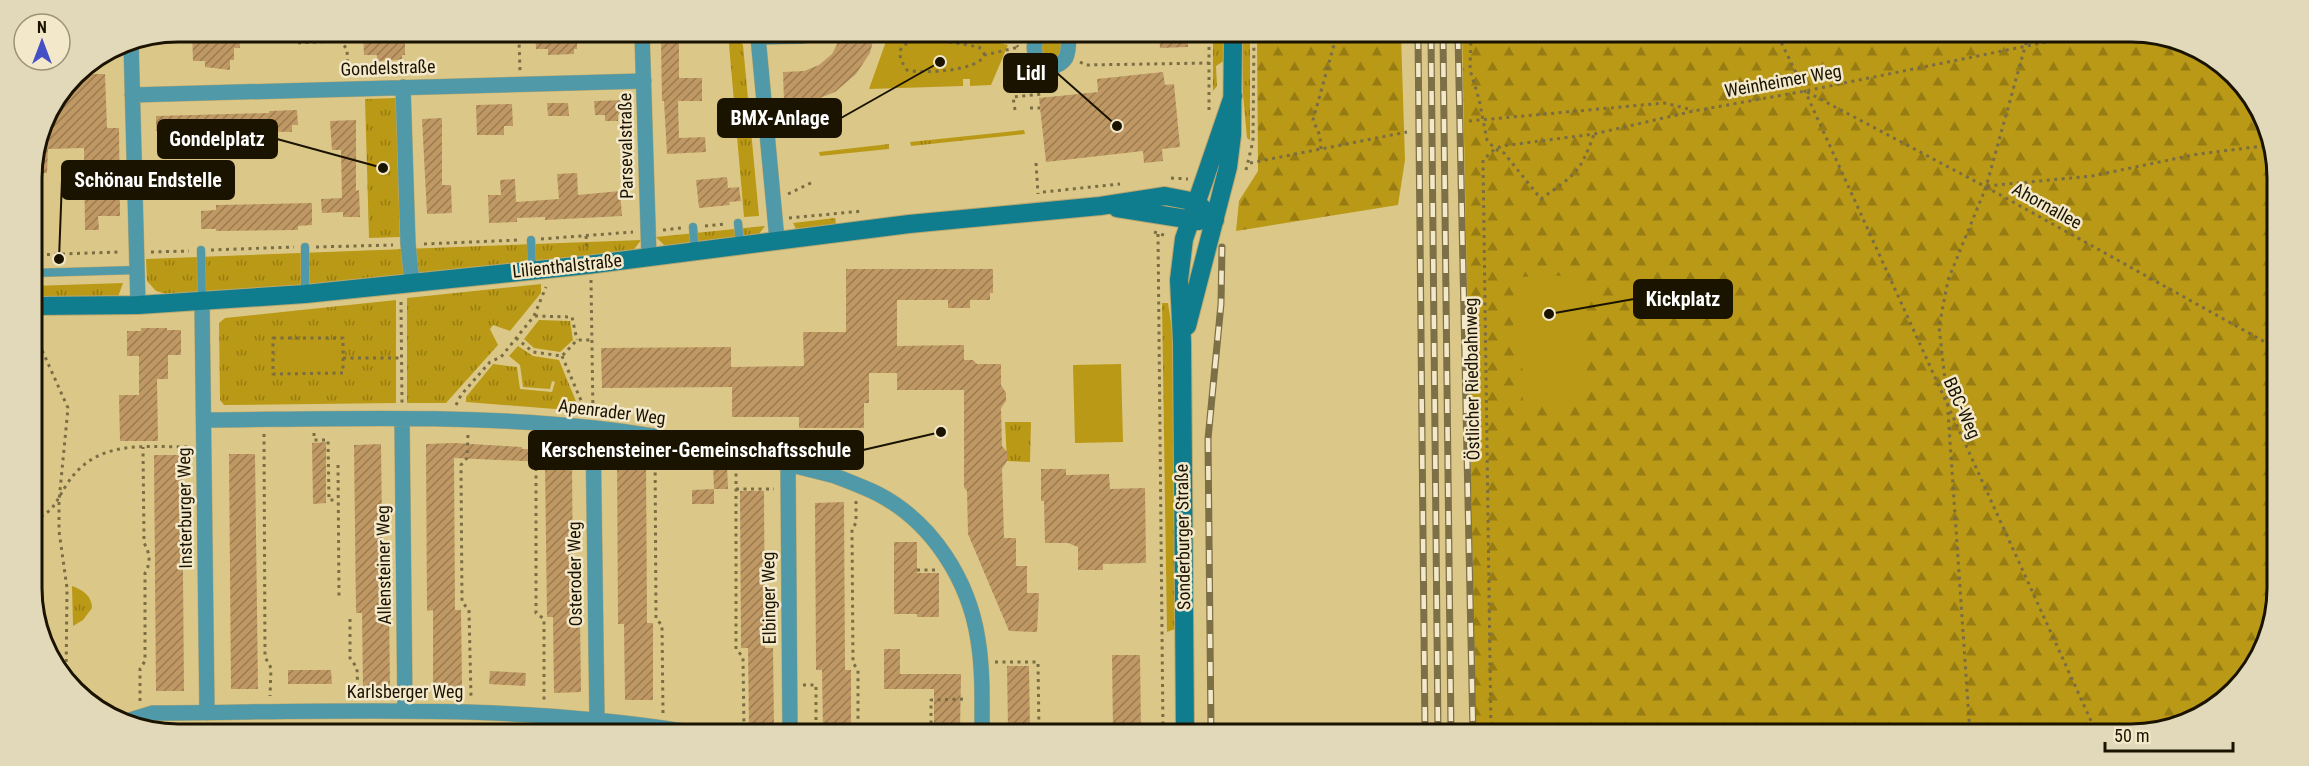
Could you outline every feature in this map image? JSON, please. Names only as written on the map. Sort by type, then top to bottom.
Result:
[{"type":"street","name":"Parsevalstraße","points":[[642,42],[649,258]]},
{"type":"street","points":[[757,42],[777,240]]},
{"type":"street","points":[[1035,42],[1033,50],[1038,62],[1049,68],[1060,65],[1068,55],[1069,42]]},
{"type":"street","name":"Sonderburger Straße","points":[[1182,342],[1228,167],[1232,135],[1233,42]]},
{"type":"street","points":[[131,51],[138,305]]},
{"type":"street","name":"Gondelstraße","points":[[132,95],[644,81]]},
{"type":"street","points":[[403,87],[408,244],[407,288]]},
{"type":"street","name":"Sonderburger Straße","points":[[1185,724],[1182,342],[1179,280],[1184,238],[1233,96]]},
{"type":"street","name":"Lilienthalstraße","points":[[42,307],[66,308],[202,302],[407,288],[539,274],[777,240],[965,218],[1100,206],[1165,196],[1196,202]]},
{"type":"street","points":[[1196,202],[1215,220]]},
{"type":"street","name":"Lilienthalstraße","points":[[1100,206],[1189,221],[1215,220]]},
{"type":"street","name":"Insterburger Weg","points":[[202,302],[207,713]]},
{"type":"street","name":"Allensteiner Weg","points":[[402,419],[405,711]]},
{"type":"street","name":"Apenrader Weg","points":[[204,420],[461,419],[593,428],[655,436],[736,452],[836,476],[897,506],[930,535],[943,553],[963,587],[972,614],[981,662],[982,724]]},
{"type":"street","name":"Osteroder Weg","points":[[593,428],[597,719]]},
{"type":"street","name":"Elbinger Weg","points":[[788,464],[790,724]]},
{"type":"street","name":"Karlsberger Weg","points":[[138,718],[153,713],[471,711],[597,719],[634,724]]},
{"type":"lane","points":[[738,223],[740,245]]},
{"type":"lane","points":[[693,227],[695,251]]},
{"type":"lane","points":[[531,240],[539,274]]},
{"type":"lane","points":[[305,247],[305,294]]},
{"type":"lane","points":[[201,250],[202,302]]},
{"type":"lane","points":[[42,273],[137,270]]},
{"type":"path","points":[[294,42],[294,44],[340,42],[347,49],[349,89]]},
{"type":"path","points":[[519,42],[520,84]]},
{"type":"path","points":[[912,42],[906,44],[901,52],[901,62],[907,70],[920,73],[974,66],[982,61],[985,55],[1018,47],[1014,42]]},
{"type":"path","points":[[942,42],[979,47],[985,55]]},
{"type":"path","points":[[1209,42],[1209,120]]},
{"type":"path","points":[[1254,42],[1254,128],[1249,163],[1407,132]]},
{"type":"path","points":[[1321,149],[1320,136],[1313,120],[1335,42]]},
{"type":"path","points":[[1471,42],[1470,70],[1484,119],[1487,140],[1495,149],[1504,153],[1541,200],[1576,174],[1586,158],[1594,134]]},
{"type":"path","name":"BBC-Weg","points":[[1781,42],[2092,724]]},
{"type":"path","points":[[1969,724],[1948,409],[1939,327],[1948,280],[1986,187],[2026,42]]},
{"type":"path","name":"Weinheimer Weg","points":[[1495,149],[1594,134],[1694,111],[2048,42]]},
{"type":"path","points":[[1068,55],[1086,65],[1209,63]]},
{"type":"path","points":[[1015,110],[1013,97],[1043,96],[1049,68]]},
{"type":"path","name":"Ahornallee","points":[[1805,91],[1986,187],[2267,343]]},
{"type":"path","points":[[1469,121],[1664,104],[1694,111]]},
{"type":"path","points":[[1030,108],[1040,108]]},
{"type":"path","points":[[767,133],[809,132]]},
{"type":"path","points":[[1986,187],[2092,176],[2198,154],[2263,146]]},
{"type":"path","name":"Östlicher Riedbahnweg","points":[[1491,724],[1483,160],[1495,149]]},
{"type":"path","points":[[1036,163],[1038,193]]},
{"type":"path","points":[[773,202],[815,180]]},
{"type":"path","points":[[1163,724],[1158,235],[1168,236]]},
{"type":"path","points":[[42,255],[137,252]]},
{"type":"path","points":[[471,711],[469,610],[462,602],[461,465],[467,458],[456,403],[490,362],[501,357],[534,316],[544,294],[539,274]]},
{"type":"path","points":[[590,276],[592,286],[593,428]]},
{"type":"path","points":[[402,419],[401,358],[407,288]]},
{"type":"path","points":[[534,316],[572,317],[577,340]]},
{"type":"path","points":[[273,338],[343,338],[343,358],[343,373],[273,374],[273,338]]},
{"type":"path","points":[[516,338],[533,352],[562,356]]},
{"type":"path","points":[[562,356],[577,340],[593,340]]},
{"type":"path","points":[[42,350],[68,408],[59,501],[59,531],[67,588],[66,665]]},
{"type":"path","points":[[562,356],[593,428]]},
{"type":"path","points":[[343,358],[401,358]]},
{"type":"path","points":[[264,419],[265,657],[271,668],[270,712]]},
{"type":"path","points":[[314,419],[314,440],[328,440],[329,500],[338,500]]},
{"type":"path","points":[[536,424],[536,613],[544,620],[544,715]]},
{"type":"path","points":[[655,436],[656,619],[663,625],[663,724]]},
{"type":"path","points":[[42,516],[59,501],[68,483],[83,465],[103,452],[143,447],[204,446]]},
{"type":"path","points":[[133,716],[140,669],[146,661],[145,573],[149,567],[149,551],[144,543],[143,447]]},
{"type":"path","points":[[736,452],[736,650],[743,657],[744,724]]},
{"type":"path","points":[[338,465],[339,598]]},
{"type":"path","points":[[856,485],[856,523],[852,529],[853,663],[858,670],[858,724]]},
{"type":"path","points":[[736,489],[787,489]]},
{"type":"path","points":[[350,619],[350,658],[357,668],[358,711]]},
{"type":"path","points":[[981,662],[1038,663],[1039,724]]},
{"type":"path","points":[[790,685],[816,685],[816,724]]},
{"type":"path","points":[[932,724],[931,700],[982,699]]},
{"type":"green space","points":[[729,42],[741,42],[743,45],[759,216],[744,217]]},
{"type":"green space","points":[[886,42],[996,42],[1008,45],[991,85],[970,86],[970,79],[963,79],[963,86],[869,89]]},
{"type":"green space","points":[[1063,42],[1061,53],[1055,58],[1046,58],[1041,52],[1041,43]]},
{"type":"green space","points":[[1213,42],[1225,42],[1225,60],[1216,66],[1217,86],[1213,91]]},
{"type":"green space","points":[[1242,42],[1250,42],[1250,140],[1247,138]]},
{"type":"green space","points":[[1257,42],[1401,42],[1405,160],[1398,205],[1236,231],[1239,201],[1258,171]]},
{"type":"green space","points":[[1462,42],[2148,43],[2183,52],[2199,60],[2214,70],[2239,95],[2249,110],[2260,135],[2267,169],[2267,588],[2266,605],[2257,640],[2239,671],[2221,690],[2183,714],[2140,724],[1476,724]]},
{"type":"green space","points":[[396,98],[400,237],[369,238],[365,99]]},
{"type":"green space","points":[[1024,130],[1025,134],[911,146],[910,142]]},
{"type":"green space","points":[[889,144],[889,149],[820,156],[819,152]]},
{"type":"green space","points":[[835,218],[836,224],[796,229],[793,223]]},
{"type":"green space","points":[[765,226],[759,234],[666,247],[656,237]]},
{"type":"green space","points":[[641,240],[632,252],[270,289],[170,295],[156,291],[147,281],[146,259]]},
{"type":"green space","points":[[1584,275],[1584,405],[1523,405],[1522,352],[1513,352],[1514,277]]},
{"type":"green space","points":[[123,283],[118,297],[69,299],[42,297],[42,286]]},
{"type":"green space","points":[[541,284],[541,293],[510,331],[493,325],[490,329],[498,345],[446,403],[407,403],[407,298]]},
{"type":"green space","points":[[396,300],[396,403],[224,405],[220,400],[219,323],[225,318]]},
{"type":"green space","points":[[1162,303],[1168,303],[1174,342],[1175,629],[1167,632]]},
{"type":"green space","points":[[539,320],[570,321],[573,340],[560,352],[534,348],[524,339]]},
{"type":"green space","points":[[277,340],[337,340],[338,371],[277,371]]},
{"type":"green space","points":[[518,346],[533,356],[559,360],[580,411],[466,402],[466,397],[493,364],[517,367],[520,389],[552,392],[555,382],[552,381],[550,389],[523,387],[520,365],[509,356]]},
{"type":"green space","points":[[1121,364],[1123,442],[1075,443],[1073,365]]},
{"type":"green space","points":[[1005,422],[1031,422],[1030,462],[1007,461]]},
{"type":"green space","points":[[72,586],[86,594],[92,608],[83,620],[73,626]]},
{"type":"building","points":[[192,42],[240,42],[240,48],[234,48],[234,60],[230,60],[230,70],[205,67],[205,61],[193,61]]},
{"type":"building","points":[[363,42],[405,42],[405,55],[402,55],[402,60],[377,61],[377,55],[364,55]]},
{"type":"building","points":[[536,42],[577,42],[574,54],[548,55],[548,49],[536,49]]},
{"type":"building","points":[[661,42],[679,42],[679,78],[702,78],[702,101],[678,101],[679,138],[705,137],[706,152],[667,154],[664,101],[662,101]]},
{"type":"building","points":[[838,42],[873,42],[870,53],[856,74],[835,92],[810,102],[784,102],[783,72],[804,71],[819,65],[832,54]]},
{"type":"building","points":[[1160,42],[1188,42],[1188,47],[1160,48]]},
{"type":"building","points":[[1163,72],[1165,85],[1174,84],[1180,147],[1162,149],[1163,161],[1144,163],[1143,151],[1046,162],[1039,98],[1098,92],[1097,79]]},
{"type":"building","points":[[105,74],[107,128],[119,128],[120,216],[98,216],[99,230],[85,230],[84,148],[48,149],[47,173],[42,173],[42,169],[47,143],[56,118],[70,95],[88,76]]},
{"type":"building","points":[[625,100],[625,114],[618,115],[618,121],[605,121],[605,115],[595,115],[594,101]]},
{"type":"building","points":[[547,103],[568,103],[569,116],[548,116]]},
{"type":"building","points":[[512,104],[513,126],[504,126],[504,135],[477,135],[476,105]]},
{"type":"building","points":[[297,110],[298,125],[292,125],[292,132],[237,131],[237,151],[215,151],[215,147],[169,148],[169,131],[156,131],[156,116],[269,113],[269,111]]},
{"type":"building","points":[[442,118],[442,185],[451,185],[452,213],[427,214],[422,119]]},
{"type":"building","points":[[356,120],[356,191],[359,190],[360,217],[343,217],[343,212],[322,213],[321,199],[342,198],[341,150],[332,150],[330,121]]},
{"type":"building","points":[[577,173],[578,195],[620,191],[622,216],[545,220],[545,217],[517,218],[517,222],[489,223],[488,195],[501,195],[500,180],[515,179],[516,202],[559,199],[557,174]]},
{"type":"building","points":[[727,177],[728,188],[739,187],[741,201],[729,202],[730,205],[699,208],[696,180]]},
{"type":"building","points":[[312,203],[312,225],[298,226],[298,230],[216,231],[216,229],[201,229],[201,211],[216,210],[216,205]]},
{"type":"building","points":[[846,269],[993,269],[993,293],[990,293],[990,300],[970,300],[970,308],[948,308],[948,300],[897,300],[897,346],[964,345],[964,360],[973,360],[977,364],[1001,364],[1001,385],[1006,393],[1006,401],[1001,408],[1002,446],[1007,452],[1007,461],[1002,469],[1004,538],[1016,538],[1016,566],[1027,566],[1027,593],[1039,593],[1037,632],[1009,631],[968,534],[967,491],[964,487],[964,390],[897,390],[897,373],[869,373],[869,403],[864,403],[864,428],[799,428],[799,417],[732,417],[732,387],[602,388],[601,348],[731,347],[731,367],[804,366],[803,332],[846,332]]},
{"type":"building","points":[[141,328],[181,330],[181,355],[168,355],[168,379],[157,379],[158,441],[120,441],[119,395],[139,395],[139,356],[127,356],[127,331],[141,331]]},
{"type":"building","points":[[326,442],[326,503],[313,504],[312,443]]},
{"type":"building","points":[[454,443],[522,447],[522,449],[572,449],[573,617],[580,617],[581,692],[554,693],[553,617],[547,617],[545,462],[454,458],[455,610],[461,610],[462,687],[433,687],[433,610],[427,611],[426,444]]},
{"type":"building","points":[[381,444],[383,612],[389,612],[390,688],[363,688],[362,613],[356,613],[354,445]]},
{"type":"building","points":[[229,454],[255,454],[258,689],[231,689]]},
{"type":"building","points":[[154,455],[182,455],[184,691],[156,691]]},
{"type":"building","points":[[617,457],[646,457],[647,623],[653,623],[653,700],[625,700],[624,624],[618,624]]},
{"type":"building","points":[[713,466],[727,466],[728,489],[714,489]]},
{"type":"building","points":[[1041,469],[1066,469],[1066,475],[1109,474],[1110,489],[1145,488],[1146,563],[1103,564],[1103,570],[1078,570],[1078,547],[1068,543],[1045,543]]},
{"type":"building","points":[[714,489],[714,504],[692,504],[692,490]]},
{"type":"building","points":[[740,491],[764,491],[765,648],[773,648],[774,724],[749,724],[748,648],[741,648]]},
{"type":"building","points":[[844,502],[845,670],[851,670],[851,724],[823,724],[822,670],[816,670],[815,503]]},
{"type":"building","points":[[894,542],[917,542],[917,573],[939,573],[939,617],[894,614]]},
{"type":"building","points":[[884,649],[900,649],[900,674],[961,674],[960,724],[934,724],[934,689],[884,689]]},
{"type":"building","points":[[1112,655],[1140,655],[1141,724],[1113,724]]},
{"type":"building","points":[[1007,666],[1029,666],[1030,724],[1008,724]]},
{"type":"building","points":[[288,670],[331,670],[332,684],[288,684]]},
{"type":"building","points":[[490,671],[526,673],[525,686],[489,684]]},
{"type":"railway","points":[[1418,42],[1425,724]]},
{"type":"railway","points":[[1431,42],[1438,724]]},
{"type":"railway","points":[[1443,42],[1451,724]]},
{"type":"railway","points":[[1458,42],[1473,724]]},
{"type":"railway","points":[[1211,724],[1208,439],[1221,304],[1222,247]]},
{"type":"place","name":"BMX-Anlage","points":[[940,62]]},
{"type":"place","name":"Lidl","points":[[1117,126]]},
{"type":"place","name":"Gondelplatz","points":[[383,168]]},
{"type":"place","name":"Schönau Endstelle","points":[[59,259]]},
{"type":"place","name":"Kickplatz","points":[[1549,314]]},
{"type":"place","name":"Kerschensteiner-Gemeinschaftsschule","points":[[941,432]]}]
